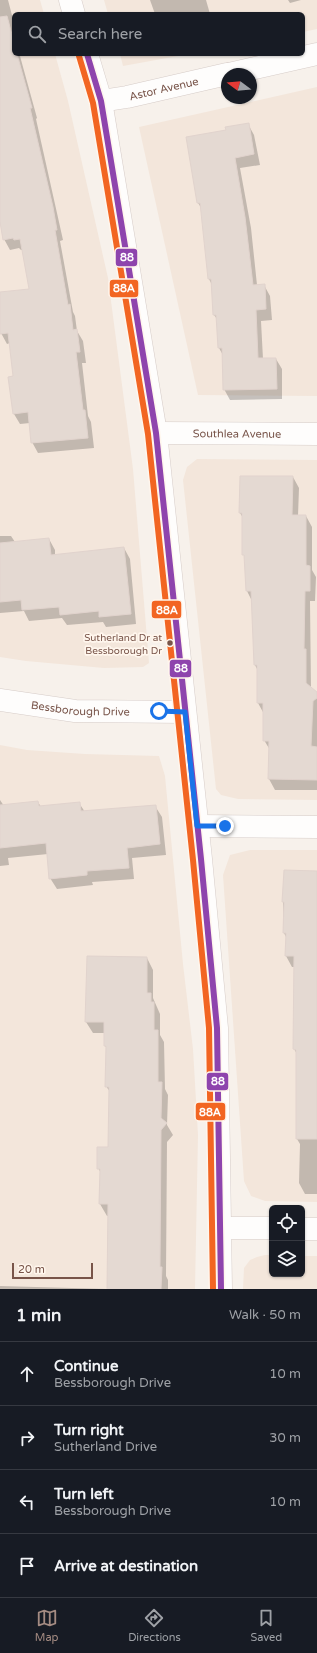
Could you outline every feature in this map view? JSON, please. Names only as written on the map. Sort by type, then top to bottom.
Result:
[{"type":"street","points":[[70,0],[73,12]]},
{"type":"street","name":"Astor Avenue","points":[[255,68],[317,54]]},
{"type":"street","points":[[87,56],[101,101],[156,433],[217,1028],[221,1289]]},
{"type":"street","name":"Astor Avenue","points":[[101,101],[127,97],[221,76]]},
{"type":"street","name":"Southlea Avenue","points":[[156,433],[317,434]]},
{"type":"street","name":"Bessborough Drive","points":[[0,700],[75,711],[185,712]]},
{"type":"street","points":[[197,826],[317,827]]},
{"type":"street","points":[[221,1228],[269,1228]]},
{"type":"street","points":[[305,1229],[317,1229]]},
{"type":"shaded area","points":[[0,0],[40,0],[43,12],[12,12],[12,56],[56,56],[68,101],[108,278],[133,469],[149,663],[143,667],[104,668],[26,661],[0,657]]},
{"type":"shaded area","points":[[104,0],[317,0],[317,29],[305,32],[305,12],[107,12]]},
{"type":"shaded area","points":[[120,56],[178,56],[123,66]]},
{"type":"shaded area","points":[[317,87],[317,396],[198,395],[139,127],[241,104],[257,104],[257,100]]},
{"type":"shaded area","points":[[197,459],[317,460],[317,800],[238,799],[221,795],[216,789],[183,480],[187,467]]},
{"type":"shaded area","points":[[0,745],[27,750],[85,754],[159,756],[165,776],[183,964],[193,1049],[198,1135],[195,1289],[0,1289]]},
{"type":"shaded area","points":[[250,850],[317,850],[317,1202],[265,1201],[251,1196],[244,1181],[223,875],[230,855]]},
{"type":"shaded area","points":[[269,1255],[269,1277],[305,1277],[305,1256],[317,1256],[317,1289],[243,1289],[244,1268],[250,1260]]},
{"type":"building","points":[[7,16],[12,35],[12,56],[18,56],[32,108],[30,108],[53,207],[57,230],[55,230],[68,305],[70,304],[73,330],[77,329],[80,352],[76,352],[88,438],[31,443],[28,412],[13,414],[8,377],[13,376],[8,333],[0,334],[0,292],[29,289],[20,239],[14,240],[13,238],[3,240],[0,222],[0,17]]},
{"type":"building","points":[[249,123],[254,154],[235,158],[245,217],[253,285],[265,284],[266,309],[256,310],[258,358],[276,358],[277,389],[223,390],[222,348],[218,348],[216,315],[213,315],[211,279],[208,279],[200,203],[197,203],[186,137],[226,130],[225,127]]},
{"type":"building","points":[[240,476],[293,476],[292,515],[306,515],[306,565],[310,566],[310,591],[305,591],[304,649],[306,649],[306,683],[317,692],[317,698],[313,701],[311,746],[317,747],[317,780],[268,779],[269,741],[263,741],[263,703],[257,703],[257,665],[254,665],[251,591],[246,591],[244,555],[242,555],[242,513],[239,513]]},
{"type":"building","points":[[49,538],[51,555],[124,547],[131,614],[99,617],[99,611],[60,615],[59,607],[22,610],[21,600],[0,602],[0,543]]},
{"type":"building","points":[[38,801],[39,806],[80,802],[81,811],[156,805],[160,844],[127,848],[129,868],[87,871],[87,875],[49,879],[46,843],[0,848],[0,805]]},
{"type":"building","points":[[284,870],[317,871],[317,1139],[296,1139],[296,1050],[293,1049],[294,956],[285,956],[286,933],[283,933],[284,902],[282,902]]},
{"type":"building","points":[[87,956],[147,957],[147,993],[151,993],[151,1002],[154,1002],[154,1030],[158,1030],[158,1082],[162,1082],[161,1118],[167,1123],[161,1130],[161,1289],[107,1289],[108,1204],[99,1204],[100,1169],[97,1169],[97,1147],[108,1147],[109,1087],[105,1087],[106,1046],[104,1046],[104,1022],[85,1022]]},
{"type":"transit line","name":"88A","points":[[79,56],[93,103],[148,434],[193,860],[209,1028],[213,1289]]},
{"type":"transit line","name":"88","points":[[88,56],[101,101],[156,433],[201,859],[217,1028],[221,1289]]},
{"type":"place","name":"Sutherland Dr at Bessborough Dr","points":[[170,643]]},
{"type":"route","points":[[159,711],[185,712],[197,826],[225,826]]}]
